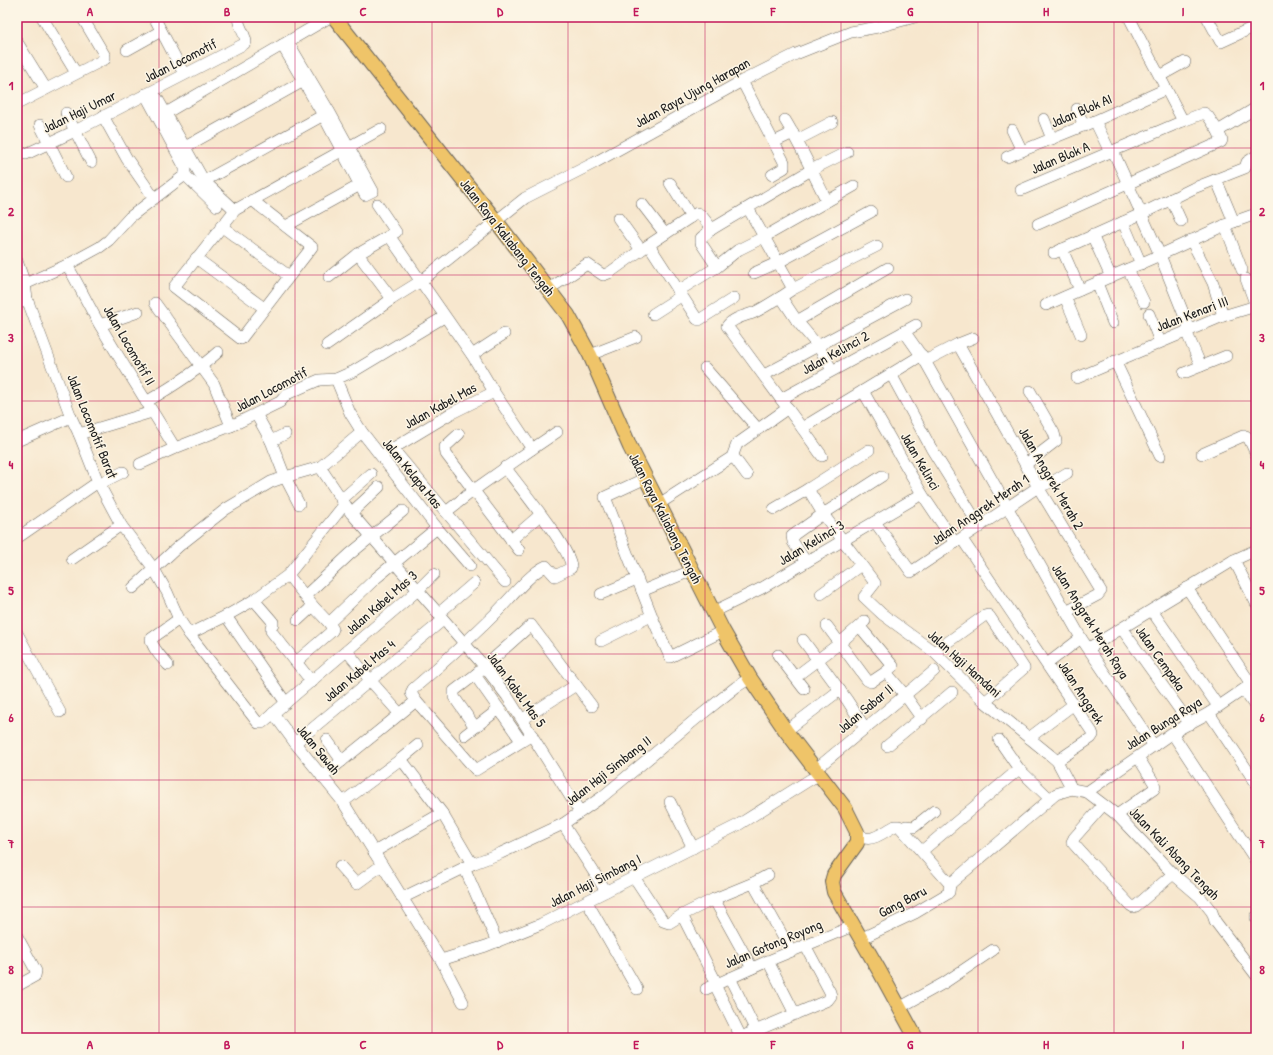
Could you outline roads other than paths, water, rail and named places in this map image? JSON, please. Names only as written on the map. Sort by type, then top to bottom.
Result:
[{"type":"main road","name":"Jalan Raya Kaliabang Tengah","points":[[334,17],[568,314],[590,355],[630,447],[723,631],[750,678],[786,731],[845,808],[857,832]]},
{"type":"main road","points":[[857,832],[858,843],[834,875],[832,882],[834,892],[916,1038]]},
{"type":"street","points":[[42,17],[76,73]]},
{"type":"street","points":[[17,104],[76,73],[103,61],[105,56],[82,17]]},
{"type":"street","points":[[154,17],[184,74]]},
{"type":"street","name":"Jalan Locomotif","points":[[186,175],[185,168],[145,94],[244,44],[246,42],[246,38],[238,23],[238,17]]},
{"type":"street","points":[[166,113],[330,17]]},
{"type":"street","points":[[1129,17],[1183,121]]},
{"type":"street","points":[[1207,17],[1220,41],[1222,42],[1256,26]]},
{"type":"street","name":"Jalan Raya Ujung Harapan","points":[[496,221],[525,198],[594,163],[742,81],[796,54],[851,32],[912,18]]},
{"type":"street","points":[[127,50],[161,31]]},
{"type":"street","points":[[17,42],[46,89]]},
{"type":"street","points":[[285,44],[345,148],[373,191],[366,195],[360,185],[286,226]]},
{"type":"street","points":[[1160,76],[1185,62]]},
{"type":"street","points":[[185,147],[306,80]]},
{"type":"street","points":[[742,81],[785,165],[784,168],[772,175]]},
{"type":"street","name":"Jalan Blok AI","points":[[1007,157],[1084,126],[1166,89]]},
{"type":"street","name":"Jalan Haji Umar","points":[[26,154],[75,131],[145,94]]},
{"type":"street","points":[[157,98],[204,181],[235,210]]},
{"type":"street","points":[[1038,224],[1221,142],[1222,140],[1218,131],[1256,108]]},
{"type":"street","points":[[1077,109],[1084,126]]},
{"type":"street","points":[[66,113],[91,162]]},
{"type":"street","points":[[204,181],[326,113]]},
{"type":"street","name":"Jalan Blok A","points":[[1021,190],[1204,113],[1208,116],[1218,131]]},
{"type":"street","points":[[103,116],[127,159],[154,198]]},
{"type":"street","points":[[1044,119],[1052,139]]},
{"type":"street","points":[[785,120],[827,201]]},
{"type":"street","points":[[1095,121],[1128,183],[1160,255],[1182,309],[1200,366]]},
{"type":"street","points":[[774,142],[795,137],[832,122]]},
{"type":"street","points":[[40,125],[66,177]]},
{"type":"street","points":[[252,200],[312,247],[241,339],[174,287],[235,210],[252,200],[345,148],[381,129]]},
{"type":"street","points":[[1012,130],[1022,151]]},
{"type":"street","points":[[717,267],[700,241],[701,238],[712,229],[811,170],[847,152]]},
{"type":"street","points":[[1080,290],[1058,251],[1216,179],[1245,168],[1247,162],[1256,156]]},
{"type":"street","points":[[24,284],[67,265],[106,243],[130,217],[186,175],[217,206]]},
{"type":"street","name":"Jalan Kenari III","points":[[1077,378],[1223,316],[1256,306],[1244,275],[1216,179]]},
{"type":"street","points":[[670,183],[691,217]]},
{"type":"street","points":[[653,314],[738,250],[854,186]]},
{"type":"street","points":[[1171,199],[1181,221]]},
{"type":"street","points":[[329,277],[358,254],[395,234],[396,230],[377,204]]},
{"type":"street","points":[[642,204],[665,234]]},
{"type":"street","points":[[748,208],[793,289]]},
{"type":"street","points":[[754,273],[779,262],[871,212]]},
{"type":"street","points":[[549,289],[587,264],[600,274],[606,274],[699,213],[712,229]]},
{"type":"street","points":[[1046,305],[1141,264],[1230,223],[1256,214]]},
{"type":"street","points":[[618,218],[645,247],[680,293],[696,318],[699,320],[734,298]]},
{"type":"street","points":[[327,345],[392,299],[421,281],[496,221]]},
{"type":"street","points":[[1123,222],[1141,264]]},
{"type":"street","points":[[221,226],[289,276]]},
{"type":"street","points":[[1092,235],[1111,277]]},
{"type":"street","points":[[390,236],[444,317],[472,355],[494,392],[532,449]]},
{"type":"street","points":[[1191,240],[1213,283],[1223,316]]},
{"type":"street","points":[[822,456],[727,326],[729,323],[744,315],[752,313],[793,289],[877,246]]},
{"type":"street","points":[[358,254],[392,299]]},
{"type":"street","points":[[196,258],[264,308]]},
{"type":"street","name":"Jalan Locomotif Barat","points":[[17,261],[27,299],[71,417],[99,483],[121,525],[154,569],[189,634],[258,723],[262,723],[347,651]]},
{"type":"street","name":"Jalan Locomotif II","points":[[67,265],[100,325],[152,412]]},
{"type":"street","points":[[797,321],[888,268]]},
{"type":"street","points":[[1128,269],[1144,302]]},
{"type":"street","points":[[1097,283],[1113,323]]},
{"type":"street","points":[[780,297],[797,321],[818,346],[832,370]]},
{"type":"street","points":[[1065,297],[1081,335]]},
{"type":"street","points":[[17,304],[27,299]]},
{"type":"street","points":[[764,375],[905,299]]},
{"type":"street","points":[[154,303],[214,384],[231,426]]},
{"type":"street","points":[[100,325],[138,312]]},
{"type":"street","points":[[1148,314],[1160,342]]},
{"type":"street","name":"Jalan Locomotif","points":[[140,464],[175,448],[231,426],[280,402],[288,394],[305,386],[319,380],[336,378],[354,371],[444,317]]},
{"type":"street","name":"Jalan Kelinci 2","points":[[780,399],[916,325]]},
{"type":"street","points":[[904,331],[923,358],[1007,509]]},
{"type":"street","points":[[472,355],[504,334]]},
{"type":"street","points":[[590,355],[636,338]]},
{"type":"street","points":[[802,428],[891,374],[923,358],[973,338]]},
{"type":"street","name":"Jalan Anggrek Merah 2","points":[[958,344],[1038,487],[1101,592],[1066,612]]},
{"type":"street","points":[[146,402],[201,368],[218,352]]},
{"type":"street","points":[[1184,373],[1226,356]]},
{"type":"street","points":[[1114,361],[1160,456]]},
{"type":"street","points":[[705,368],[758,429]]},
{"type":"street","points":[[891,374],[931,448],[980,527]]},
{"type":"street","points":[[132,588],[200,529],[226,509],[259,488],[285,477],[320,467],[362,432],[350,413],[336,378]]},
{"type":"street","name":"Jalan Kelinci","points":[[863,391],[922,494],[959,541],[1047,664]]},
{"type":"street","points":[[1026,464],[1056,441],[1054,433],[1030,391]]},
{"type":"street","name":"Jalan Kabel Mas","points":[[379,456],[450,414],[494,392]]},
{"type":"street","points":[[659,504],[733,456],[737,444],[788,408]]},
{"type":"street","points":[[79,434],[152,412],[175,448]]},
{"type":"street","points":[[256,414],[271,441],[285,477],[298,504]]},
{"type":"street","points":[[17,441],[71,417]]},
{"type":"street","name":"Jalan Kelapa Mas","points":[[329,623],[395,562],[437,528],[379,456],[362,432]]},
{"type":"street","points":[[446,512],[505,467],[556,432]]},
{"type":"street","points":[[271,441],[284,434]]},
{"type":"street","points":[[459,434],[445,447],[446,454],[519,550]]},
{"type":"street","points":[[1202,454],[1246,436],[1256,454]]},
{"type":"street","points":[[393,449],[505,582]]},
{"type":"street","points":[[774,509],[868,450]]},
{"type":"street","points":[[733,456],[747,476]]},
{"type":"street","points":[[320,467],[346,506],[371,538],[395,562],[418,590]]},
{"type":"street","points":[[505,467],[540,515],[555,532],[568,556],[571,568],[557,576],[553,575],[546,566],[530,577],[464,644],[413,689],[411,693],[416,701],[476,770],[532,735]]},
{"type":"street","points":[[17,538],[99,483],[123,472]]},
{"type":"street","name":"Jalan Anggrek Merah 1","points":[[875,522],[911,572],[1038,487],[1054,481],[1067,473]]},
{"type":"street","points":[[189,634],[254,600],[288,575],[371,474]]},
{"type":"street","points":[[806,562],[793,542],[792,536],[882,476]]},
{"type":"street","points":[[646,478],[605,497],[651,616],[670,656],[723,631]]},
{"type":"street","points":[[346,506],[379,488]]},
{"type":"street","name":"Jalan Haji Hamdani","points":[[808,489],[824,514],[875,583],[864,597],[882,614],[934,652],[985,702],[1057,761],[1072,789]]},
{"type":"street","name":"Jalan Kelinci 3","points":[[713,612],[762,588],[922,494]]},
{"type":"street","name":"Jalan Anggrek Merah Raya","points":[[1007,509],[1081,638],[1154,746]]},
{"type":"street","points":[[305,596],[350,554],[403,512]]},
{"type":"street","points":[[511,540],[540,515]]},
{"type":"street","points":[[72,559],[121,525]]},
{"type":"street","points":[[437,528],[470,566]]},
{"type":"street","points":[[1089,648],[1234,560],[1256,550]]},
{"type":"street","points":[[1234,560],[1256,603]]},
{"type":"street","points":[[821,594],[861,565]]},
{"type":"street","points":[[642,591],[693,570]]},
{"type":"street","name":"Jalan Kabel Mas 3","points":[[347,651],[418,590],[434,574]]},
{"type":"street","points":[[288,575],[312,606],[332,628],[332,632],[296,662]]},
{"type":"street","points":[[601,594],[637,579]]},
{"type":"street","name":"Jalan Kabel Mas 4","points":[[294,742],[370,680],[441,617],[474,583]]},
{"type":"street","points":[[1187,588],[1251,685],[1256,708]]},
{"type":"street","name":"Jalan Kabel Mas 5","points":[[418,590],[484,666],[523,719],[580,812]]},
{"type":"street","points":[[254,600],[273,622],[271,631],[312,682]]},
{"type":"street","points":[[298,620],[312,606]]},
{"type":"street","points":[[1152,611],[1218,706]]},
{"type":"street","points":[[226,616],[286,703]]},
{"type":"street","points":[[601,641],[651,616]]},
{"type":"street","points":[[934,652],[984,616],[990,617],[1024,668],[985,702]]},
{"type":"street","points":[[168,665],[156,650],[151,642],[151,639],[180,619]]},
{"type":"street","points":[[795,677],[840,643],[863,624],[892,664],[892,667],[873,682],[869,682],[840,643],[827,626]]},
{"type":"street","points":[[475,727],[453,694],[454,691],[475,675],[531,625],[592,706]]},
{"type":"street","name":"Jalan Cempaka","points":[[1122,629],[1190,724]]},
{"type":"street","points":[[17,633],[60,712]]},
{"type":"street","name":"Jalan Anggrek","points":[[1057,761],[1091,738],[1093,735],[1047,664],[1081,638]]},
{"type":"street","points":[[803,640],[866,728]]},
{"type":"street","points":[[347,651],[400,714]]},
{"type":"street","points":[[778,655],[804,689]]},
{"type":"street","name":"Jalan Sabar II","points":[[818,772],[866,728],[934,671]]},
{"type":"street","points":[[886,672],[922,719]]},
{"type":"street","points":[[475,675],[521,741]]},
{"type":"street","name":"Jalan Haji Simbang II","points":[[402,898],[468,865],[501,853],[563,824],[602,797],[730,692],[750,678]]},
{"type":"street","points":[[523,719],[576,685]]},
{"type":"street","name":"Jalan Bunga Raya","points":[[1087,792],[1172,733],[1190,724],[1251,685]]},
{"type":"street","points":[[786,731],[840,690]]},
{"type":"street","points":[[887,746],[922,719],[952,692]]},
{"type":"street","points":[[322,777],[416,701]]},
{"type":"street","points":[[1029,738],[1074,704]]},
{"type":"street","points":[[465,734],[499,709]]},
{"type":"street","name":"Jalan Sawah","points":[[273,713],[294,742],[343,802],[374,852]]},
{"type":"street","points":[[1208,713],[1256,783]]},
{"type":"street","points":[[1172,733],[1256,860]]},
{"type":"street","points":[[327,740],[342,761]]},
{"type":"street","points":[[999,740],[1019,769],[1050,799]]},
{"type":"street","points":[[343,802],[418,745]]},
{"type":"street","points":[[1117,815],[1155,787],[1138,757]]},
{"type":"street","points":[[401,759],[442,813],[468,865],[497,942]]},
{"type":"street","points":[[922,852],[1019,769]]},
{"type":"street","name":"Jalan Haji Simbang I","points":[[440,960],[497,942],[541,924],[587,902],[738,825],[811,780],[818,772]]},
{"type":"street","points":[[857,832],[864,838],[869,838],[895,826],[899,826],[950,884],[1056,794],[1072,789]]},
{"type":"street","name":"Jalan Kali Abang Tengah","points":[[1072,789],[1087,792],[1117,815],[1173,874],[1200,896],[1212,912],[1215,921],[1256,975]]},
{"type":"street","points":[[670,802],[693,848]]},
{"type":"street","points":[[1103,804],[1072,842],[1130,906],[1136,906],[1173,874]]},
{"type":"street","points":[[902,829],[906,826],[914,827],[934,811]]},
{"type":"street","points":[[442,813],[374,852],[440,960],[463,1002]]},
{"type":"street","points":[[563,824],[606,891]]},
{"type":"street","points":[[340,866],[356,884],[382,865]]},
{"type":"street","points":[[634,877],[663,921],[669,923],[714,899],[753,883],[768,875]]},
{"type":"street","points":[[753,883],[791,951]]},
{"type":"street","name":"Gang Baru","points":[[860,939],[915,913],[947,894],[949,892],[950,884]]},
{"type":"street","points":[[714,899],[752,968]]},
{"type":"street","points":[[587,902],[637,990]]},
{"type":"street","points":[[682,915],[713,986],[741,1037],[828,1000],[831,996],[805,945]]},
{"type":"street","name":"Jalan Gotong Royong","points":[[713,986],[805,945],[853,926]]},
{"type":"street","points":[[17,936],[36,971],[35,976],[17,986]]},
{"type":"street","points":[[899,1008],[944,983],[993,950]]},
{"type":"street","points":[[768,961],[794,1014]]},
{"type":"street","points":[[730,978],[756,1031]]}]
